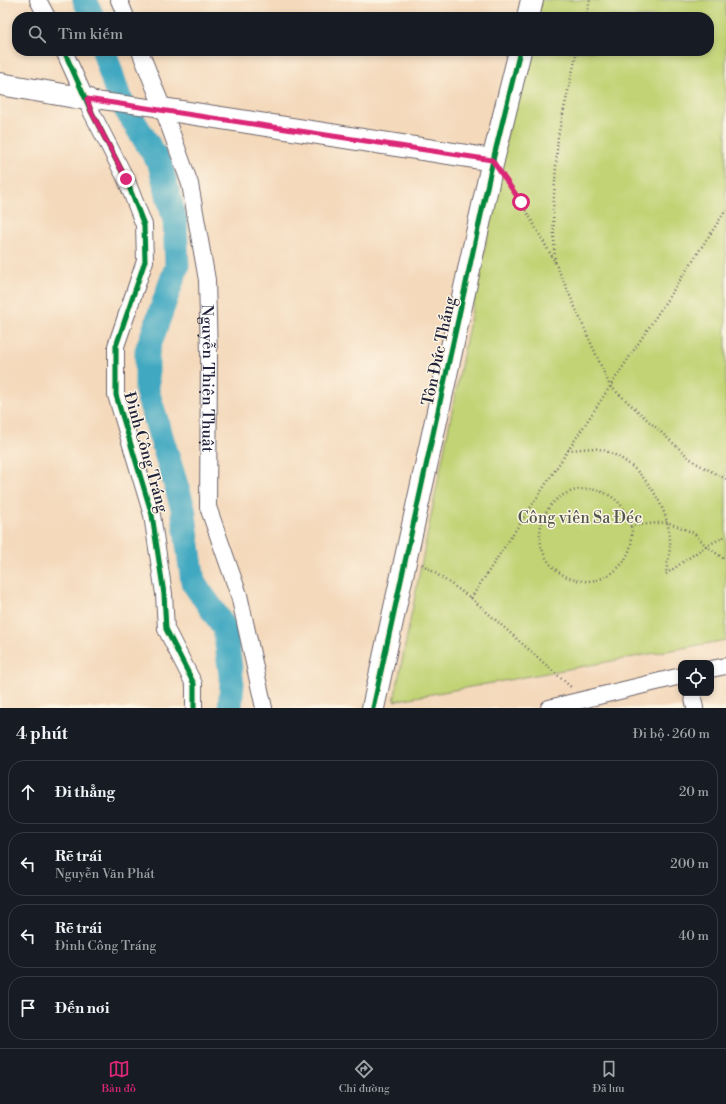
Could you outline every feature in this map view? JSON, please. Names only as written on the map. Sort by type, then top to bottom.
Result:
[{"type":"street","points":[[38,0],[44,12]]},
{"type":"street","points":[[119,0],[124,12]]},
{"type":"street","points":[[529,12],[532,0]]},
{"type":"street","name":"Đinh Công Tráng","points":[[66,56],[87,99],[91,111],[126,179],[144,225],[145,261],[116,346],[116,395],[152,515],[164,594],[166,629],[194,684],[194,708]]},
{"type":"street","name":"Nguyễn Thiện Thuật","points":[[142,56],[190,184],[207,280],[209,354],[208,507],[239,595],[264,708]]},
{"type":"street","name":"Tôn Đức Thắng","points":[[373,708],[492,160],[519,56]]},
{"type":"street","points":[[0,84],[87,99],[163,109],[492,160]]},
{"type":"street","points":[[714,668],[726,666]]},
{"type":"street","points":[[550,708],[678,677]]},
{"type":"street","points":[[693,696],[695,708]]},
{"type":"path","points":[[587,12],[590,0]]},
{"type":"path","points":[[555,262],[553,211],[558,136],[576,56]]},
{"type":"path","points":[[492,160],[521,202],[555,262],[610,386],[694,462],[726,479]]},
{"type":"path","points":[[471,598],[726,210]]},
{"type":"path","points":[[568,450],[598,449],[622,458],[642,476],[660,504],[667,522],[670,541],[666,574],[706,546],[726,536]]},
{"type":"path","points":[[581,489],[596,490],[610,496],[621,506],[629,519],[630,526],[632,534],[630,549],[623,563],[612,573],[598,580],[583,582],[568,578],[555,570],[545,558],[540,543],[540,528],[545,513],[554,502],[567,493],[581,489]]},
{"type":"path","points":[[630,526],[667,522],[694,533],[706,546],[726,560]]},
{"type":"path","points":[[407,553],[471,598],[586,700]]},
{"type":"green space","name":"Công viên Sa Đéc","points":[[534,0],[726,0],[726,640],[394,701],[523,56],[714,56],[714,12],[532,12]]},
{"type":"waterway","points":[[85,0],[90,12]]},
{"type":"waterway","points":[[106,56],[119,98],[160,164],[175,221],[177,266],[147,351],[147,391],[183,508],[193,582],[225,628],[232,684],[230,708]]},
{"type":"cycle path","points":[[66,56],[91,111],[126,179],[144,225],[145,261],[116,346],[116,395],[152,515],[164,594],[166,629],[194,684],[194,708]]},
{"type":"cycle path","points":[[373,708],[493,160],[519,56]]},
{"type":"route","points":[[126,179],[91,111],[87,99],[163,109],[492,160],[521,202]]}]
